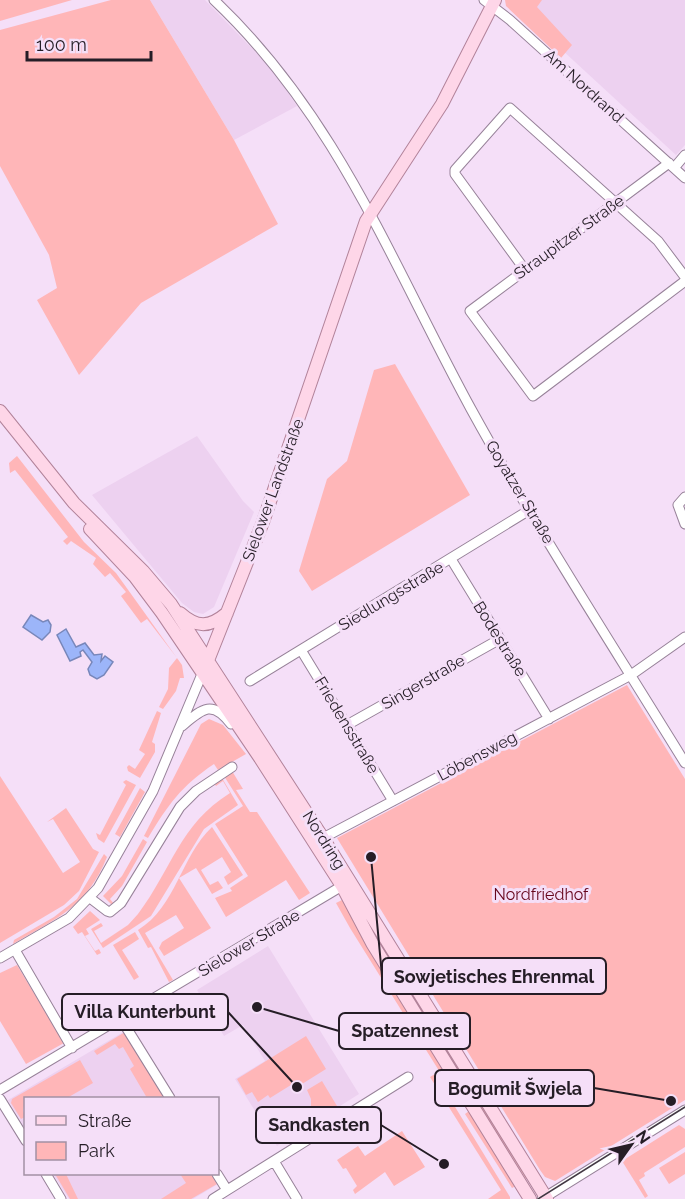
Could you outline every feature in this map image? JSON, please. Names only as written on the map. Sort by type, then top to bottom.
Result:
[{"type":"main road","name":"Sielower Landstraße","points":[[202,674],[263,522],[370,213],[442,104],[490,2]]},
{"type":"main road","name":"Nordring","points":[[0,411],[74,503],[143,571],[171,604],[323,838],[545,1198]]},
{"type":"main road","name":"Nordring","points":[[74,503],[85,523],[135,577],[162,613],[249,743],[342,886],[372,943],[530,1199]]},
{"type":"main road","points":[[171,604],[196,625],[204,626],[215,622],[228,612]]},
{"type":"street","name":"Goyatzer Straße","points":[[213,0],[277,67],[318,123],[370,213],[468,403],[685,763]]},
{"type":"street","name":"Am Nordrand","points":[[490,2],[685,178]]},
{"type":"street","points":[[525,270],[455,174],[455,170],[510,108],[658,241],[685,279]]},
{"type":"street","points":[[671,166],[685,155]]},
{"type":"street","name":"Straupitzer Straße","points":[[671,166],[616,202],[470,311],[533,396],[685,279]]},
{"type":"street","points":[[685,497],[678,506],[685,524]]},
{"type":"street","name":"Siedlungsstraße","points":[[250,681],[531,509]]},
{"type":"street","name":"Bodestraße","points":[[451,559],[549,719]]},
{"type":"street","name":"Löbensweg","points":[[323,838],[631,675],[685,637]]},
{"type":"street","name":"Singerstraße","points":[[346,725],[500,639]]},
{"type":"street","name":"Friedensstraße","points":[[301,650],[393,801]]},
{"type":"street","name":"Sielower Landstraße","points":[[0,958],[69,918],[90,898],[153,791],[202,674]]},
{"type":"street","points":[[181,727],[199,712],[212,708],[225,716],[249,743]]},
{"type":"street","points":[[90,898],[110,912],[121,903],[180,807],[196,791],[232,767]]},
{"type":"street","name":"Sielower Straße","points":[[0,1090],[342,886]]},
{"type":"street","points":[[15,950],[72,1048]]},
{"type":"street","points":[[121,1019],[169,1097]]},
{"type":"street","points":[[213,1199],[408,1077]]},
{"type":"street","points":[[0,1099],[24,1138]]},
{"type":"street","points":[[545,1198],[685,1110]]},
{"type":"street","points":[[274,1161],[297,1199]]},
{"type":"street","points":[[46,1175],[61,1199]]},
{"type":"street","points":[[218,1175],[227,1190]]},
{"type":"shaded area","points":[[150,0],[205,0],[273,70],[297,106],[234,140]]},
{"type":"shaded area","points":[[521,0],[685,0],[685,145],[676,155],[523,14]]},
{"type":"shaded area","points":[[197,436],[243,501],[254,512],[214,607],[203,614],[194,612],[182,603],[92,495]]},
{"type":"shaded area","points":[[268,946],[359,1094],[277,1146],[235,1079],[265,1061],[243,1025],[224,1036],[197,990]]},
{"type":"shaded area","points":[[125,1031],[165,1097],[24,1097],[24,1126],[8,1100]]},
{"type":"shaded area","points":[[54,1175],[213,1175],[218,1184],[193,1199],[69,1199]]},
{"type":"green space","points":[[0,0],[72,0],[0,21]]},
{"type":"green space","points":[[111,0],[150,0],[234,140],[278,224],[141,303],[79,375],[37,300],[57,288],[49,255],[0,166],[0,30]]},
{"type":"green space","points":[[505,0],[542,0],[537,7],[572,45],[561,58],[506,6]]},
{"type":"green space","points":[[395,364],[470,495],[312,591],[299,571],[327,479],[347,461],[374,370]]},
{"type":"green space","points":[[17,456],[84,542],[116,573],[177,658],[147,619],[141,623],[121,596],[126,592],[110,573],[105,577],[93,564],[96,558],[71,541],[67,545],[63,541],[68,537],[15,470],[10,473],[9,463]]},
{"type":"green space","points":[[177,658],[182,665],[184,678],[180,678],[176,691],[163,709],[159,707],[168,689],[169,668]]},
{"type":"green space","name":"Nordfriedhof","points":[[627,685],[685,779],[685,1100],[555,1181],[545,1177],[540,1170],[337,838]]},
{"type":"green space","points":[[157,711],[161,713],[152,742],[155,744],[155,752],[140,778],[128,771],[127,767],[129,765],[135,769],[145,754],[139,750]]},
{"type":"green space","points":[[209,719],[223,725],[246,754],[218,770],[214,764],[193,780],[176,797],[148,838],[144,836],[201,724]]},
{"type":"green space","points":[[232,771],[243,789],[236,790],[250,812],[257,812],[310,893],[299,900],[286,880],[226,917],[215,898],[232,891],[230,888],[248,876],[215,824],[243,806],[224,776]]},
{"type":"green space","points":[[0,776],[63,873],[80,862],[53,819],[47,822],[66,808],[93,849],[99,852],[79,891],[64,905],[0,943]]},
{"type":"green space","points":[[222,778],[238,805],[204,829],[151,916],[103,948],[91,929],[101,923],[103,926],[94,931],[101,943],[128,925],[138,914],[187,833],[199,819],[230,793],[223,781],[216,786],[214,783]]},
{"type":"green space","points":[[126,780],[136,785],[104,843],[98,839],[96,833],[100,835],[126,785],[123,782]]},
{"type":"green space","points":[[140,788],[145,792],[120,837],[115,834]]},
{"type":"green space","points":[[212,827],[243,875],[228,885],[224,877],[231,872],[222,857],[201,870],[210,885],[218,881],[223,888],[212,894],[196,868],[179,878],[201,839]]},
{"type":"green space","points":[[143,839],[147,842],[122,886],[110,899],[114,904],[111,904],[103,896],[122,876]]},
{"type":"green space","points":[[104,854],[107,857],[99,874],[80,900],[57,918],[13,944],[14,940],[54,917],[77,899]]},
{"type":"green space","points":[[339,869],[529,1177],[526,1179],[378,945]]},
{"type":"green space","points":[[179,878],[211,928],[164,956],[159,948],[162,942],[184,928],[176,915],[145,933],[173,980],[169,982],[151,947],[148,948],[138,930],[161,908]]},
{"type":"green space","points":[[344,899],[465,1103],[461,1106],[350,928],[336,903]]},
{"type":"green space","points":[[90,911],[100,920],[86,929],[89,934],[85,936],[95,951],[99,949],[101,953],[97,955],[82,932],[78,934],[73,927]]},
{"type":"green space","points":[[135,932],[139,939],[122,950],[139,977],[134,980],[113,945]]},
{"type":"green space","points":[[17,965],[64,1043],[26,1064],[0,1021],[0,973]]},
{"type":"green space","points":[[125,1032],[164,1097],[146,1097],[130,1069],[134,1066],[123,1047],[119,1049],[115,1044],[97,1055],[94,1051]]},
{"type":"green space","points":[[306,1036],[326,1069],[302,1084],[299,1080],[270,1098],[268,1095],[258,1102],[252,1092],[246,1095],[237,1079]]},
{"type":"green space","points":[[80,1060],[93,1083],[69,1097],[24,1097],[24,1118],[21,1119],[11,1103],[12,1099]]},
{"type":"green space","points":[[435,1074],[510,1199],[488,1199],[501,1190],[430,1077]]},
{"type":"green space","points":[[322,1081],[337,1106],[299,1130],[294,1120],[311,1106],[307,1090]]},
{"type":"green space","points":[[469,1111],[516,1186],[512,1188],[465,1114]]},
{"type":"green space","points":[[679,1125],[685,1129],[685,1147],[644,1173],[645,1176],[639,1180],[648,1196],[645,1198],[622,1161]]},
{"type":"green space","points":[[402,1131],[425,1167],[394,1186],[385,1172],[355,1194],[353,1190],[357,1186],[346,1168],[343,1169],[337,1160],[358,1146],[365,1156]]},
{"type":"green space","points":[[685,1152],[685,1174],[669,1184],[659,1168]]},
{"type":"green space","points":[[56,1175],[66,1175],[78,1199],[70,1199]]},
{"type":"green space","points":[[181,1175],[212,1175],[217,1184],[191,1199],[161,1199],[186,1183]]},
{"type":"water","points":[[31,615],[43,622],[48,620],[51,625],[50,632],[42,640],[23,627]]},
{"type":"water","points":[[66,629],[76,647],[85,643],[94,655],[102,654],[101,661],[105,656],[113,662],[104,675],[97,679],[90,675],[88,669],[92,662],[83,650],[80,652],[81,656],[70,661],[57,635]]},
{"type":"tram line","points":[[538,1199],[685,1107]]},
{"type":"place","name":"Sowjetisches Ehrenmal","points":[[371,857]]},
{"type":"place","name":"Spatzennest","points":[[257,1007]]},
{"type":"place","name":"Villa Kunterbunt","points":[[297,1087]]},
{"type":"place","name":"Bogumił Šwjela","points":[[671,1101]]},
{"type":"place","name":"Sandkasten","points":[[444,1164]]}]
